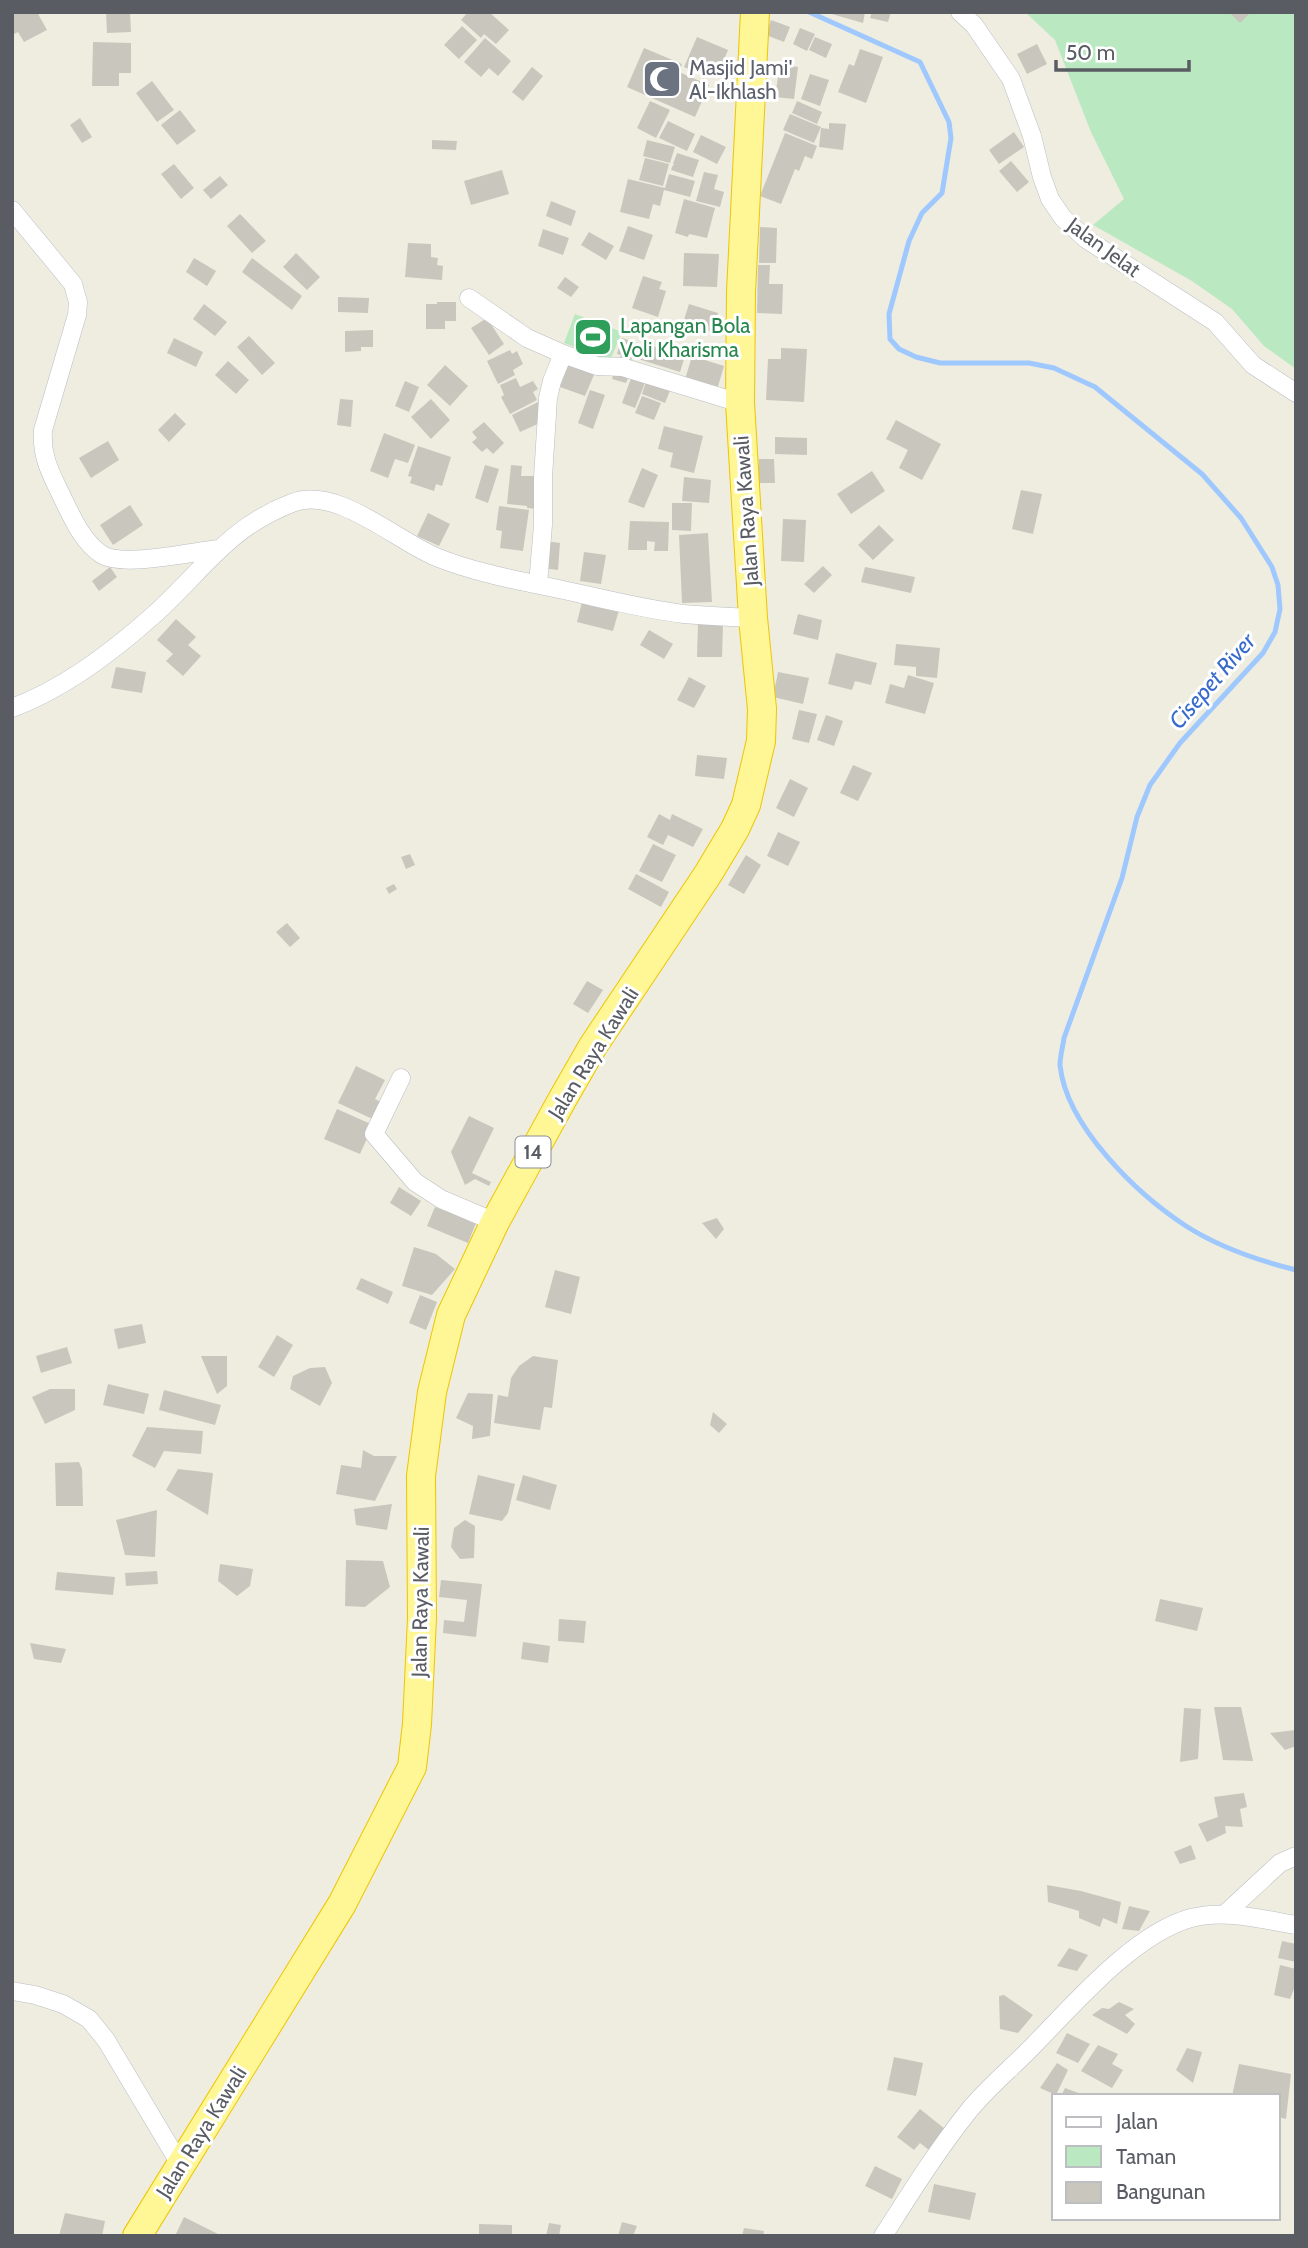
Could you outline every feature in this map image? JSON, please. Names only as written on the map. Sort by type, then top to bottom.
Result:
[{"type":"highway","name":"Jalan Raya Kawali","points":[[138,2236],[342,1904],[412,1767],[417,1724],[422,1618],[421,1476],[432,1392],[451,1315],[495,1222],[593,1046],[708,874],[746,805],[755,771],[762,709],[753,618],[740,403],[741,292],[751,27]]},
{"type":"street","name":"Jalan Jelat","points":[[960,12],[974,25],[1010,79],[1032,136],[1042,177],[1050,198],[1063,219],[1086,239],[1215,322],[1253,365],[1296,393]]},
{"type":"street","points":[[12,210],[73,284],[76,292],[77,315],[43,429],[45,460],[75,522],[91,545],[102,555],[116,559],[132,560],[218,549]]},
{"type":"street","points":[[469,298],[527,338],[563,354],[602,367],[622,367],[740,403]]},
{"type":"street","points":[[538,584],[548,398],[563,354]]},
{"type":"street","points":[[12,708],[55,688],[94,663],[158,612],[218,549],[237,533],[292,503],[318,499],[344,506],[410,545],[438,558],[538,584],[683,614],[753,618]]},
{"type":"street","points":[[401,1078],[374,1134],[415,1182],[441,1199],[495,1222]]},
{"type":"street","points":[[1226,1913],[1280,1863],[1296,1856]]},
{"type":"street","points":[[883,2236],[927,2167],[969,2110],[1113,1967],[1150,1938],[1187,1919],[1226,1913],[1296,1925]]},
{"type":"street","points":[[12,1991],[63,2004],[89,2019],[106,2040],[180,2164]]},
{"type":"green space","points":[[1025,12],[1296,12],[1296,369],[1264,346],[1232,309],[1192,281],[1093,225],[1124,199],[1091,132],[1055,40]]},
{"type":"green space","name":"Lapangan Bola Voli Kharisma","points":[[575,314],[622,332],[610,361],[564,343]]},
{"type":"building","points":[[14,12],[37,12],[47,30],[24,42],[18,32],[12,35]]},
{"type":"building","points":[[106,12],[130,12],[131,32],[107,33]]},
{"type":"building","points":[[468,12],[489,12],[509,30],[496,44],[484,34],[481,38],[461,20]]},
{"type":"building","points":[[825,12],[865,12],[863,23]]},
{"type":"building","points":[[872,12],[891,12],[888,22],[870,18]]},
{"type":"building","points":[[1229,12],[1251,12],[1240,23]]},
{"type":"building","points":[[771,20],[790,27],[784,42],[766,35]]},
{"type":"building","points":[[462,26],[477,40],[459,59],[444,45]]},
{"type":"building","points":[[800,28],[815,34],[807,51],[793,44]]},
{"type":"building","points":[[697,37],[728,50],[720,69],[716,68],[711,78],[684,67]]},
{"type":"building","points":[[815,37],[832,44],[826,58],[809,50]]},
{"type":"building","points":[[485,38],[511,61],[498,76],[489,68],[481,77],[464,62]]},
{"type":"building","points":[[93,42],[131,43],[131,73],[119,73],[119,86],[92,86]]},
{"type":"building","points":[[1037,44],[1047,64],[1027,74],[1017,54]]},
{"type":"building","name":"Masjid Jami' Al-Ikhlash","points":[[644,48],[682,64],[679,72],[709,85],[695,117],[627,87]]},
{"type":"building","points":[[860,49],[883,57],[866,103],[838,92],[849,64],[854,66]]},
{"type":"building","points":[[780,64],[798,67],[794,99],[775,97]]},
{"type":"building","points":[[532,67],[543,76],[523,101],[512,92]]},
{"type":"building","points":[[810,74],[829,80],[820,106],[801,99]]},
{"type":"building","points":[[152,81],[174,110],[157,122],[136,93]]},
{"type":"building","points":[[650,101],[670,110],[656,138],[637,128]]},
{"type":"building","points":[[797,101],[822,112],[817,124],[792,113]]},
{"type":"building","points":[[180,110],[196,131],[177,145],[161,125]]},
{"type":"building","points":[[790,114],[821,127],[814,143],[783,130]]},
{"type":"building","points":[[80,118],[92,137],[82,143],[70,125]]},
{"type":"building","points":[[668,121],[695,134],[687,151],[659,138]]},
{"type":"building","points":[[829,123],[846,124],[843,150],[819,147],[821,128],[829,129]]},
{"type":"building","points":[[1014,132],[1024,147],[999,164],[989,150]]},
{"type":"building","points":[[785,133],[817,146],[812,159],[805,156],[799,171],[795,169],[781,204],[760,196]]},
{"type":"building","points":[[701,135],[726,147],[717,164],[693,152]]},
{"type":"building","points":[[432,140],[457,141],[456,150],[432,149]]},
{"type":"building","points":[[647,140],[675,147],[670,163],[643,156]]},
{"type":"building","points":[[677,153],[699,160],[693,177],[671,170],[675,165],[673,164]]},
{"type":"building","points":[[645,158],[669,164],[663,186],[639,180]]},
{"type":"building","points":[[1011,161],[1029,182],[1017,192],[999,171]]},
{"type":"building","points":[[174,164],[194,188],[181,199],[161,174]]},
{"type":"building","points":[[502,170],[509,194],[471,205],[464,181]]},
{"type":"building","points":[[704,172],[718,175],[714,189],[724,192],[720,207],[696,201]]},
{"type":"building","points":[[669,174],[695,181],[690,197],[664,190],[660,206],[653,204],[649,219],[620,212],[628,179],[665,188]]},
{"type":"building","points":[[220,176],[228,185],[211,199],[203,190]]},
{"type":"building","points":[[684,199],[715,208],[707,238],[675,233]]},
{"type":"building","points":[[551,201],[576,211],[571,226],[546,216]]},
{"type":"building","points":[[240,214],[266,241],[252,253],[227,226]]},
{"type":"building","points":[[628,226],[653,235],[644,260],[619,251]]},
{"type":"building","points":[[760,227],[777,228],[776,263],[759,263]]},
{"type":"building","points":[[543,229],[569,238],[563,255],[538,246]]},
{"type":"building","points":[[589,232],[614,246],[606,260],[581,245]]},
{"type":"building","points":[[408,243],[431,244],[431,257],[438,258],[437,265],[443,266],[442,280],[405,277]]},
{"type":"building","points":[[296,253],[320,277],[307,290],[283,267]]},
{"type":"building","points":[[684,253],[719,254],[717,287],[683,286]]},
{"type":"building","points":[[194,258],[216,271],[207,286],[186,272]]},
{"type":"building","points":[[252,258],[302,296],[292,310],[242,272]]},
{"type":"building","points":[[758,265],[770,265],[769,284],[783,284],[782,314],[757,313]]},
{"type":"building","points":[[643,276],[662,282],[659,289],[666,291],[658,317],[632,308]]},
{"type":"building","points":[[565,277],[579,287],[571,297],[557,288]]},
{"type":"building","points":[[338,297],[369,298],[368,313],[338,312]]},
{"type":"building","points":[[456,302],[456,321],[445,321],[445,329],[426,329],[426,304]]},
{"type":"building","points":[[204,304],[227,322],[215,336],[193,319]]},
{"type":"building","points":[[689,304],[718,313],[712,332],[683,323]]},
{"type":"building","points":[[487,318],[504,344],[489,355],[471,328]]},
{"type":"building","points":[[373,330],[373,347],[361,347],[361,351],[345,352],[345,331]]},
{"type":"building","points":[[249,336],[275,363],[262,375],[237,347]]},
{"type":"building","points":[[174,338],[203,352],[196,367],[167,353]]},
{"type":"building","points":[[622,338],[641,344],[636,359],[632,358],[630,363],[620,360],[621,355],[617,354]]},
{"type":"building","points":[[643,343],[685,356],[680,372],[638,359]]},
{"type":"building","points":[[781,348],[807,349],[804,402],[766,400],[768,359],[781,359]]},
{"type":"building","points":[[510,350],[512,354],[517,351],[523,364],[513,370],[515,375],[498,384],[487,361]]},
{"type":"building","points":[[692,356],[724,366],[716,393],[684,383]]},
{"type":"building","points":[[570,360],[596,370],[585,396],[560,387],[562,381],[558,379],[564,364],[568,366]]},
{"type":"building","points":[[228,361],[249,380],[236,394],[215,375]]},
{"type":"building","points":[[445,365],[468,386],[450,406],[427,385]]},
{"type":"building","points":[[615,368],[630,373],[626,383],[612,379]]},
{"type":"building","points":[[633,373],[647,378],[635,408],[622,403]]},
{"type":"building","points":[[516,378],[520,387],[533,381],[538,389],[533,392],[537,400],[510,414],[501,397],[504,395],[500,385]]},
{"type":"building","points":[[647,379],[671,388],[665,403],[642,394]]},
{"type":"building","points":[[405,381],[419,387],[409,412],[395,406]]},
{"type":"building","points":[[590,390],[605,395],[593,429],[578,423]]},
{"type":"building","points":[[642,396],[661,403],[654,420],[635,413]]},
{"type":"building","points":[[340,399],[353,400],[351,427],[337,425]]},
{"type":"building","points":[[431,399],[450,420],[431,439],[411,417]]},
{"type":"building","points":[[538,402],[543,411],[538,414],[542,422],[520,432],[512,415]]},
{"type":"building","points":[[175,413],[186,424],[169,442],[158,430]]},
{"type":"building","points":[[896,420],[941,444],[922,480],[899,468],[908,450],[886,439]]},
{"type":"building","points":[[484,422],[504,443],[493,454],[487,448],[482,452],[472,442],[477,438],[472,432]]},
{"type":"building","points":[[664,426],[703,436],[694,473],[670,467],[673,453],[658,449]]},
{"type":"building","points":[[384,433],[415,445],[408,463],[395,459],[388,478],[370,471]]},
{"type":"building","points":[[775,437],[807,438],[807,455],[775,454]]},
{"type":"building","points":[[108,441],[119,460],[91,478],[79,458]]},
{"type":"building","points":[[418,446],[451,457],[442,486],[436,484],[434,491],[410,483],[412,477],[408,476]]},
{"type":"building","points":[[759,459],[774,459],[775,483],[759,483]]},
{"type":"building","points":[[485,465],[499,469],[488,503],[475,498]]},
{"type":"building","points":[[511,465],[522,466],[521,476],[538,476],[538,509],[507,504]]},
{"type":"building","points":[[642,468],[658,475],[644,508],[628,502]]},
{"type":"building","points":[[872,471],[885,491],[851,514],[837,494]]},
{"type":"building","points":[[684,477],[711,480],[709,503],[682,501]]},
{"type":"building","points":[[1021,490],[1042,494],[1033,534],[1012,529]]},
{"type":"building","points":[[672,503],[692,503],[691,531],[672,530]]},
{"type":"building","points":[[130,505],[143,525],[113,545],[100,525]]},
{"type":"building","points":[[499,506],[529,510],[523,551],[500,548],[502,531],[496,530]]},
{"type":"building","points":[[428,513],[450,524],[439,546],[417,536]]},
{"type":"building","points":[[783,519],[806,520],[804,562],[781,561]]},
{"type":"building","points":[[630,521],[669,522],[668,551],[654,551],[655,542],[647,541],[647,550],[628,550]]},
{"type":"building","points":[[879,525],[894,540],[873,560],[858,545]]},
{"type":"building","points":[[708,533],[712,602],[682,603],[679,535]]},
{"type":"building","points":[[545,541],[560,543],[558,570],[542,568]]},
{"type":"building","points":[[584,552],[606,555],[601,584],[580,581]]},
{"type":"building","points":[[823,566],[832,575],[814,593],[804,584]]},
{"type":"building","points":[[110,567],[117,577],[99,591],[92,581]]},
{"type":"building","points":[[865,567],[915,577],[911,593],[861,582]]},
{"type":"building","points":[[582,602],[619,610],[613,631],[577,622]]},
{"type":"building","points":[[798,614],[822,620],[818,640],[793,634]]},
{"type":"building","points":[[176,619],[196,637],[188,645],[201,656],[183,676],[166,661],[173,654],[157,640]]},
{"type":"building","points":[[698,623],[723,624],[722,657],[697,657]]},
{"type":"building","points":[[649,630],[673,644],[664,659],[640,645]]},
{"type":"building","points":[[896,644],[940,648],[937,678],[916,676],[916,667],[894,665]]},
{"type":"building","points":[[836,653],[877,663],[871,685],[855,681],[852,690],[828,684]]},
{"type":"building","points":[[116,667],[146,672],[142,693],[111,688]]},
{"type":"building","points":[[778,672],[809,678],[803,704],[773,697]]},
{"type":"building","points":[[908,675],[934,683],[925,714],[885,703],[890,684],[904,688]]},
{"type":"building","points":[[689,677],[706,686],[694,708],[677,700]]},
{"type":"building","points":[[799,710],[817,714],[809,743],[792,739]]},
{"type":"building","points":[[826,715],[843,721],[834,746],[817,740]]},
{"type":"building","points":[[697,755],[727,758],[724,779],[695,776]]},
{"type":"building","points":[[853,765],[872,773],[858,801],[840,793]]},
{"type":"building","points":[[790,779],[808,788],[794,817],[776,808]]},
{"type":"building","points":[[659,814],[670,820],[672,814],[703,829],[693,847],[668,835],[663,845],[647,837]]},
{"type":"building","points":[[778,832],[800,842],[788,866],[767,856]]},
{"type":"building","points":[[653,844],[676,855],[662,882],[639,871]]},
{"type":"building","points":[[410,854],[415,865],[406,869],[401,857]]},
{"type":"building","points":[[746,855],[761,865],[744,894],[728,885]]},
{"type":"building","points":[[636,874],[669,892],[661,907],[628,889]]},
{"type":"building","points":[[394,884],[397,889],[389,894],[386,888]]},
{"type":"building","points":[[287,923],[300,938],[290,947],[276,932]]},
{"type":"building","points":[[587,981],[603,990],[588,1013],[573,1004]]},
{"type":"building","points":[[356,1066],[385,1080],[375,1099],[387,1105],[379,1122],[338,1103]]},
{"type":"building","points":[[337,1109],[373,1125],[360,1154],[324,1139]]},
{"type":"building","points":[[469,1116],[494,1128],[472,1173],[491,1182],[489,1186],[475,1179],[465,1185],[451,1152]]},
{"type":"building","points":[[399,1187],[421,1201],[411,1216],[390,1203]]},
{"type":"building","points":[[435,1207],[476,1223],[468,1243],[427,1226]]},
{"type":"building","points":[[717,1218],[724,1229],[716,1239],[702,1223]]},
{"type":"building","points":[[414,1247],[436,1254],[455,1269],[432,1295],[402,1286]]},
{"type":"building","points":[[555,1270],[580,1277],[571,1314],[545,1307]]},
{"type":"building","points":[[361,1278],[393,1292],[388,1304],[356,1289]]},
{"type":"building","points":[[420,1295],[437,1302],[426,1330],[409,1323]]},
{"type":"building","points":[[142,1324],[146,1343],[118,1349],[114,1329]]},
{"type":"building","points":[[277,1335],[293,1345],[274,1377],[258,1367]]},
{"type":"building","points":[[67,1347],[72,1363],[41,1373],[36,1356]]},
{"type":"building","points":[[201,1356],[227,1356],[227,1386],[217,1394]]},
{"type":"building","points":[[533,1356],[558,1360],[552,1408],[544,1407],[540,1430],[494,1423],[498,1395],[508,1397],[511,1378],[519,1366]]},
{"type":"building","points":[[325,1367],[332,1383],[320,1406],[290,1389],[293,1376],[310,1368]]},
{"type":"building","points":[[108,1384],[149,1394],[144,1414],[103,1405]]},
{"type":"building","points":[[50,1389],[75,1389],[75,1410],[45,1424],[32,1397]]},
{"type":"building","points":[[164,1390],[221,1405],[215,1425],[159,1410]]},
{"type":"building","points":[[468,1393],[493,1394],[490,1436],[472,1439],[473,1426],[456,1418]]},
{"type":"building","points":[[713,1412],[727,1424],[719,1433],[710,1425]]},
{"type":"building","points":[[147,1427],[203,1431],[201,1454],[164,1451],[155,1468],[132,1456]]},
{"type":"building","points":[[363,1450],[374,1456],[397,1456],[375,1501],[336,1494],[341,1465],[361,1468]]},
{"type":"building","points":[[79,1462],[82,1469],[83,1506],[56,1506],[55,1463]]},
{"type":"building","points":[[178,1469],[213,1473],[208,1515],[166,1490]]},
{"type":"building","points":[[478,1475],[515,1484],[508,1513],[502,1521],[469,1514]]},
{"type":"building","points":[[523,1475],[557,1485],[550,1510],[516,1500]]},
{"type":"building","points":[[392,1504],[387,1530],[356,1525],[354,1509]]},
{"type":"building","points":[[157,1510],[155,1557],[125,1555],[116,1520]]},
{"type":"building","points":[[465,1520],[475,1526],[474,1558],[460,1559],[451,1547],[454,1528]]},
{"type":"building","points":[[346,1560],[383,1561],[390,1587],[365,1607],[345,1606]]},
{"type":"building","points":[[220,1564],[253,1569],[250,1586],[237,1596],[218,1581]]},
{"type":"building","points":[[157,1571],[158,1584],[126,1586],[125,1573]]},
{"type":"building","points":[[57,1572],[115,1577],[113,1595],[55,1590]]},
{"type":"building","points":[[441,1580],[482,1584],[476,1637],[443,1633],[444,1620],[464,1622],[467,1600],[439,1597]]},
{"type":"building","points":[[1160,1599],[1203,1608],[1197,1631],[1155,1621]]},
{"type":"building","points":[[559,1619],[586,1621],[584,1643],[558,1641]]},
{"type":"building","points":[[523,1642],[550,1646],[548,1663],[521,1659]]},
{"type":"building","points":[[30,1643],[66,1649],[61,1663],[34,1659]]},
{"type":"building","points":[[1214,1707],[1241,1707],[1253,1761],[1223,1760]]},
{"type":"building","points":[[1184,1708],[1201,1709],[1198,1759],[1180,1762]]},
{"type":"building","points":[[1296,1730],[1296,1746],[1285,1750],[1270,1733]]},
{"type":"building","points":[[1244,1793],[1247,1807],[1240,1809],[1243,1827],[1225,1826],[1226,1833],[1207,1842],[1198,1824],[1218,1817],[1214,1797]]},
{"type":"building","points":[[1191,1845],[1196,1859],[1180,1864],[1174,1852]]},
{"type":"building","points":[[1047,1885],[1121,1902],[1117,1924],[1103,1918],[1100,1927],[1079,1918],[1079,1911],[1048,1902]]},
{"type":"building","points":[[1129,1906],[1150,1911],[1139,1931],[1122,1929]]},
{"type":"building","points":[[1282,1941],[1296,1944],[1296,1962],[1278,1958]]},
{"type":"building","points":[[1069,1948],[1088,1955],[1077,1971],[1057,1966]]},
{"type":"building","points":[[1280,1965],[1296,1969],[1296,1984],[1290,1999],[1274,1995]]},
{"type":"building","points":[[1004,1995],[1033,2015],[1018,2033],[1000,2029],[999,1996]]},
{"type":"building","points":[[1119,2002],[1134,2009],[1125,2015],[1135,2024],[1127,2034],[1092,2015]]},
{"type":"building","points":[[1067,2033],[1090,2044],[1078,2063],[1056,2053]]},
{"type":"building","points":[[1098,2045],[1118,2054],[1112,2064],[1123,2070],[1112,2088],[1081,2071]]},
{"type":"building","points":[[1187,2048],[1202,2052],[1193,2083],[1176,2070]]},
{"type":"building","points":[[894,2057],[923,2063],[916,2096],[887,2090]]},
{"type":"building","points":[[1057,2063],[1068,2070],[1056,2094],[1040,2088]]},
{"type":"building","points":[[1239,2064],[1291,2074],[1286,2119],[1280,2118],[1280,2094],[1232,2094]]},
{"type":"building","points":[[1065,2088],[1081,2094],[1062,2094]]},
{"type":"building","points":[[920,2109],[945,2129],[929,2150],[920,2143],[914,2150],[897,2137]]},
{"type":"building","points":[[875,2166],[902,2179],[892,2199],[865,2186]]},
{"type":"building","points":[[934,2184],[976,2193],[970,2220],[928,2212]]},
{"type":"building","points":[[65,2213],[105,2221],[102,2236],[59,2236]]},
{"type":"building","points":[[184,2217],[222,2236],[175,2236]]},
{"type":"building","points":[[622,2222],[637,2226],[633,2236],[618,2236]]},
{"type":"building","points":[[549,2223],[561,2225],[559,2236],[546,2236]]},
{"type":"building","points":[[479,2224],[512,2225],[512,2236],[479,2236]]},
{"type":"building","points":[[744,2228],[764,2231],[763,2236],[742,2236]]},
{"type":"waterway","name":"Cisepet River","points":[[809,12],[920,62],[949,122],[951,138],[942,193],[922,213],[909,241],[889,314],[890,339],[899,349],[940,363],[1029,363],[1054,368],[1095,387],[1202,474],[1241,518],[1272,567],[1278,585],[1280,609],[1275,632],[1263,653],[1180,743],[1150,785],[1137,817],[1122,878],[1064,1038],[1060,1065],[1065,1088],[1075,1111],[1090,1134],[1107,1156],[1146,1196],[1186,1226],[1211,1240],[1296,1270]]},
{"type":"place","name":"Masjid Jami' Al-Ikhlash","points":[[662,79]]},
{"type":"place","name":"Lapangan Bola Voli Kharisma","points":[[593,337]]}]
